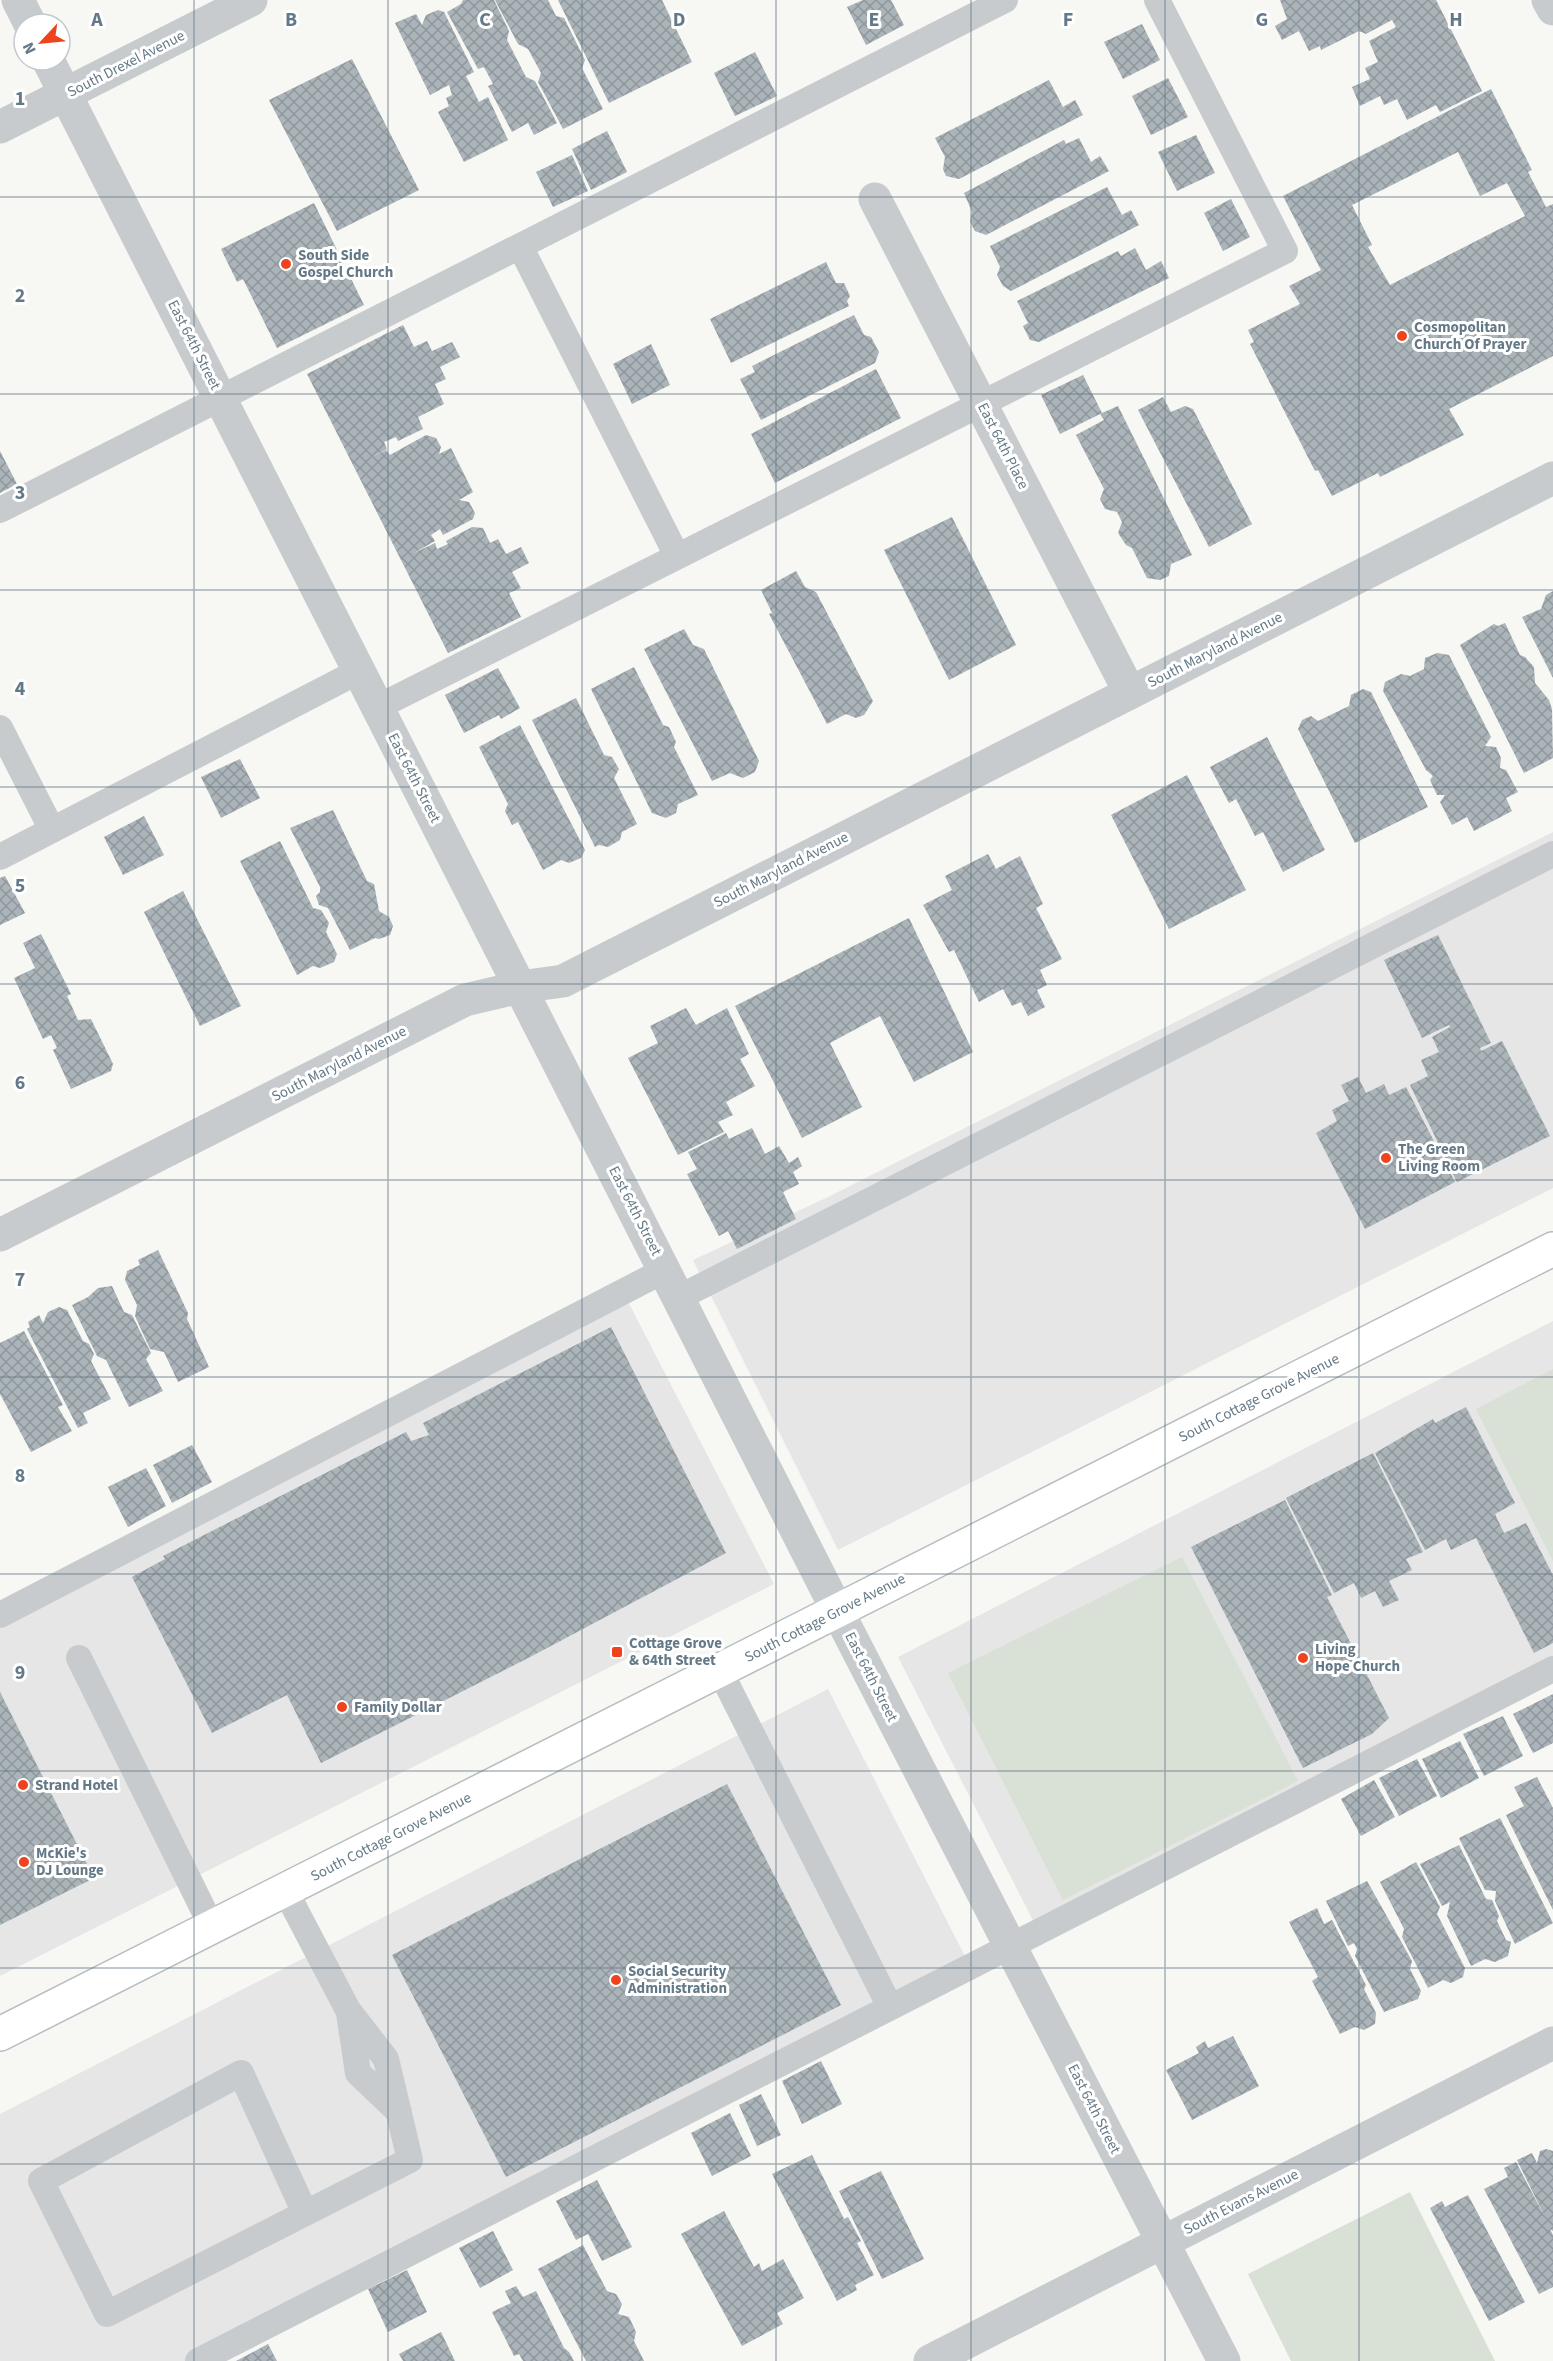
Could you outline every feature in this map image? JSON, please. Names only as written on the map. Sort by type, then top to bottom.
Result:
[{"type":"main road","name":"South Cottage Grove Avenue","points":[[0,2034],[1553,1249]]},
{"type":"street","name":"South Drexel Avenue","points":[[0,127],[251,0]]},
{"type":"street","points":[[1548,0],[1553,9]]},
{"type":"street","name":"East 64th Street","points":[[54,72],[838,1612],[1224,2361]]},
{"type":"street","name":"East 64th Place","points":[[875,199],[1130,693]]},
{"type":"street","name":"South Maryland Avenue","points":[[0,1235],[465,1000],[520,987],[563,981],[1553,478]]},
{"type":"street","name":"South Evans Avenue","points":[[930,2361],[1553,2043]]},
{"type":"lane","points":[[0,510],[1005,0]]},
{"type":"lane","points":[[378,707],[1285,251],[1157,0]]},
{"type":"lane","points":[[520,246],[677,556]]},
{"type":"lane","points":[[0,857],[359,671]]},
{"type":"lane","points":[[0,728],[52,830]]},
{"type":"lane","points":[[0,1615],[1553,854]]},
{"type":"lane","points":[[79,1658],[212,1927]]},
{"type":"lane","points":[[198,2361],[1553,1669]]},
{"type":"lane","points":[[720,1671],[890,2007]]},
{"type":"lane","points":[[285,1890],[348,2010],[358,2073],[399,2112],[410,2160],[107,2314],[41,2181],[241,2073],[305,2213]]},
{"type":"shaded area","points":[[1553,832],[1553,1188],[838,1550],[693,1260],[826,1198]]},
{"type":"shaded area","points":[[623,1292],[774,1584],[0,1976],[0,1615]]},
{"type":"shaded area","points":[[1553,1321],[1553,1669],[1039,1932],[898,1657]]},
{"type":"shaded area","points":[[1553,1369],[1553,1561],[1476,1409]]},
{"type":"shaded area","points":[[1182,1557],[1298,1781],[1063,1900],[948,1673]]},
{"type":"shaded area","points":[[828,1689],[970,1966],[198,2361],[0,2361],[0,2114]]},
{"type":"shaded area","points":[[1410,2192],[1495,2361],[1291,2361],[1248,2274]]},
{"type":"building","points":[[463,0],[494,0],[509,31],[507,40],[526,77],[535,81],[557,123],[534,135],[528,123],[512,132],[488,86],[493,84],[484,67],[478,69],[447,12],[461,4]]},
{"type":"building","points":[[495,0],[548,0],[556,16],[564,18],[585,60],[582,68],[603,109],[563,129],[538,82],[541,73],[528,49],[518,44]]},
{"type":"building","points":[[558,0],[662,0],[692,62],[609,103]]},
{"type":"building","points":[[863,0],[891,0],[904,25],[866,45],[847,7]]},
{"type":"building","points":[[1280,0],[1436,0],[1482,91],[1440,112],[1436,105],[1407,120],[1397,99],[1384,105],[1380,96],[1360,106],[1352,87],[1370,79],[1365,68],[1378,62],[1369,41],[1396,27],[1392,20],[1366,34],[1359,31],[1321,50],[1320,46],[1309,51],[1299,31],[1282,40],[1275,26],[1287,19]]},
{"type":"building","points":[[438,10],[444,12],[474,72],[466,76],[479,102],[488,97],[508,140],[464,162],[438,112],[449,106],[446,98],[452,95],[449,85],[430,95],[395,23],[416,14],[422,25],[426,15]]},
{"type":"building","points":[[1142,24],[1160,60],[1123,79],[1104,42]]},
{"type":"building","points":[[755,52],[777,96],[735,116],[714,73]]},
{"type":"building","points":[[352,59],[419,190],[337,231],[269,100]]},
{"type":"building","points":[[1168,78],[1188,117],[1151,135],[1132,96]]},
{"type":"building","points":[[1049,80],[1063,107],[1075,100],[1083,115],[959,179],[946,176],[943,169],[945,157],[935,138]]},
{"type":"building","name":"Cosmopolitan Church Of Prayer","points":[[1491,89],[1532,170],[1528,172],[1546,207],[1553,204],[1553,356],[1449,409],[1464,435],[1380,477],[1378,473],[1332,496],[1318,470],[1315,471],[1250,344],[1254,342],[1248,330],[1300,304],[1289,286],[1321,270],[1283,196]],"holes":[[[1458,152],[1480,196],[1507,183],[1525,216],[1390,285],[1368,247],[1372,245],[1352,205]]]},
{"type":"building","points":[[607,131],[627,172],[591,190],[572,149]]},
{"type":"building","points":[[1196,135],[1215,173],[1177,191],[1158,152]]},
{"type":"building","points":[[1079,138],[1091,162],[1100,156],[1109,171],[986,235],[975,231],[970,222],[972,212],[964,193],[1064,140],[1066,144]]},
{"type":"building","points":[[572,155],[588,191],[553,207],[536,172]]},
{"type":"building","points":[[1107,187],[1122,215],[1131,210],[1139,225],[1011,291],[1003,286],[997,275],[1000,267],[990,246]]},
{"type":"building","points":[[1231,199],[1250,237],[1223,251],[1204,213]]},
{"type":"building","name":"South Side Gospel Church","points":[[314,203],[364,305],[277,348],[243,279],[237,282],[221,249]]},
{"type":"building","points":[[1135,248],[1146,270],[1161,261],[1169,278],[1039,342],[1030,340],[1023,326],[1028,323],[1017,301],[1118,251],[1121,256]]},
{"type":"building","points":[[826,262],[836,283],[844,283],[850,296],[847,301],[849,306],[731,363],[710,319]]},
{"type":"building","points":[[854,315],[864,335],[871,337],[879,352],[875,363],[761,420],[740,379],[755,372],[752,366]]},
{"type":"building","points":[[403,325],[414,347],[427,341],[432,351],[452,342],[460,357],[440,367],[446,379],[435,384],[444,404],[418,417],[423,429],[398,441],[396,437],[384,442],[387,449],[370,458],[386,450],[390,455],[426,435],[436,438],[441,447],[439,454],[451,448],[473,492],[459,500],[469,502],[475,513],[473,519],[443,535],[440,529],[431,535],[435,541],[414,553],[435,543],[437,549],[448,544],[446,541],[472,527],[483,528],[490,543],[498,539],[506,554],[521,547],[529,563],[512,572],[521,588],[509,593],[521,617],[448,653],[307,374]]},
{"type":"building","points":[[651,344],[670,385],[632,404],[613,364]]},
{"type":"building","points":[[876,369],[901,418],[775,483],[751,434]]},
{"type":"building","points":[[1083,375],[1102,413],[1118,406],[1192,555],[1171,564],[1169,576],[1160,580],[1147,578],[1132,548],[1126,545],[1118,533],[1122,522],[1117,512],[1105,509],[1100,499],[1104,489],[1076,435],[1104,420],[1100,414],[1060,434],[1041,395]]},
{"type":"building","points":[[1163,397],[1171,412],[1185,406],[1193,409],[1252,524],[1209,547],[1138,410]]},
{"type":"building","points":[[0,451],[17,484],[0,493]]},
{"type":"building","points":[[952,517],[1016,645],[949,680],[884,550]]},
{"type":"building","points":[[796,571],[805,587],[816,592],[873,701],[864,715],[856,718],[846,714],[827,724],[769,614],[772,613],[761,590]]},
{"type":"building","points":[[1553,591],[1553,678],[1522,617],[1541,609],[1546,595]]},
{"type":"building","points":[[1505,623],[1520,655],[1534,667],[1535,683],[1549,700],[1552,709],[1553,758],[1524,773],[1460,645],[1494,624],[1498,626]]},
{"type":"building","points":[[684,629],[693,645],[704,649],[759,761],[755,772],[743,778],[730,773],[712,781],[644,649]]},
{"type":"building","points":[[1437,653],[1449,655],[1491,737],[1485,746],[1496,747],[1501,758],[1500,768],[1506,770],[1518,792],[1506,798],[1512,811],[1474,831],[1467,817],[1452,825],[1440,802],[1445,795],[1437,795],[1430,780],[1433,776],[1426,770],[1383,691],[1385,682],[1401,674],[1410,676],[1424,669],[1425,658]]},
{"type":"building","points":[[634,667],[663,725],[669,727],[676,742],[674,747],[698,795],[678,804],[676,813],[666,818],[652,813],[591,689]]},
{"type":"building","points":[[498,668],[520,708],[501,719],[499,715],[464,733],[445,695]]},
{"type":"building","points":[[1363,689],[1371,692],[1428,807],[1355,843],[1298,729],[1302,720],[1311,716],[1318,721],[1349,706],[1351,695]]},
{"type":"building","points":[[576,698],[604,755],[612,757],[619,769],[614,778],[637,824],[622,832],[620,840],[608,847],[599,845],[595,847],[532,720]]},
{"type":"building","points":[[520,725],[585,850],[581,858],[569,863],[561,860],[543,870],[518,822],[512,825],[505,811],[508,804],[479,747]]},
{"type":"building","points":[[1267,737],[1325,850],[1283,872],[1263,832],[1255,836],[1236,799],[1229,803],[1210,767]]},
{"type":"building","points":[[240,759],[260,798],[221,818],[201,777]]},
{"type":"building","points":[[1187,775],[1246,890],[1169,929],[1111,815]]},
{"type":"building","points":[[333,810],[367,881],[374,884],[379,911],[389,917],[393,926],[390,935],[375,938],[350,950],[328,908],[319,905],[316,896],[320,892],[320,887],[290,828]]},
{"type":"building","points":[[144,816],[164,855],[123,875],[104,837]]},
{"type":"building","points":[[280,841],[313,908],[321,910],[329,923],[326,932],[337,954],[334,962],[320,968],[313,966],[297,975],[240,861]]},
{"type":"building","points":[[988,854],[996,869],[1020,856],[1043,904],[1036,908],[1062,959],[1040,970],[1047,985],[1037,990],[1045,1007],[1028,1016],[1021,1002],[1012,1006],[1003,989],[979,1002],[954,950],[949,952],[923,905],[952,890],[945,876]]},
{"type":"building","points":[[5,876],[25,913],[0,925],[0,878]]},
{"type":"building","points":[[183,891],[241,1006],[200,1026],[144,912]]},
{"type":"building","points":[[909,918],[973,1052],[914,1082],[880,1016],[830,1043],[862,1107],[802,1138],[735,1006]]},
{"type":"building","points":[[41,934],[71,994],[67,996],[78,1020],[91,1019],[113,1064],[111,1071],[71,1089],[53,1050],[57,1048],[51,1035],[43,1039],[14,978],[35,968],[23,943]]},
{"type":"building","points":[[1438,935],[1491,1043],[1480,1048],[1481,1051],[1502,1041],[1550,1136],[1457,1182],[1410,1085],[1428,1076],[1421,1060],[1439,1052],[1432,1037],[1450,1027],[1449,1025],[1422,1038],[1384,960]]},
{"type":"building","points":[[686,1008],[696,1025],[727,1008],[749,1054],[740,1059],[755,1086],[726,1102],[733,1115],[718,1122],[724,1132],[678,1155],[628,1058],[658,1043],[650,1026]]},
{"type":"building","name":"The Green Living Room","points":[[1358,1077],[1366,1093],[1384,1084],[1389,1095],[1406,1087],[1455,1182],[1365,1229],[1316,1133],[1337,1121],[1332,1110],[1349,1101],[1341,1085]]},
{"type":"building","points":[[752,1128],[765,1154],[779,1146],[789,1163],[798,1157],[802,1166],[793,1172],[799,1184],[783,1192],[796,1219],[737,1249],[728,1231],[719,1236],[687,1174],[697,1169],[688,1152],[726,1133],[729,1139]]},
{"type":"building","points":[[158,1250],[188,1313],[187,1319],[209,1367],[178,1382],[164,1352],[150,1349],[135,1316],[137,1305],[125,1280],[127,1271],[140,1265],[138,1260]]},
{"type":"building","points":[[112,1286],[124,1312],[132,1315],[151,1353],[146,1359],[163,1391],[129,1407],[106,1360],[97,1356],[72,1305],[88,1297],[98,1288]]},
{"type":"building","points":[[59,1307],[67,1310],[83,1341],[89,1344],[94,1354],[91,1361],[111,1399],[83,1413],[88,1423],[78,1428],[27,1329],[30,1327],[28,1322],[39,1315],[43,1323],[48,1312]]},
{"type":"building","points":[[611,1327],[726,1553],[532,1656],[321,1763],[287,1695],[212,1733],[132,1577],[165,1559],[163,1556],[406,1432],[411,1441],[429,1435],[423,1423]]},
{"type":"building","points":[[24,1331],[63,1405],[58,1407],[72,1431],[31,1452],[0,1394],[0,1343]]},
{"type":"building","points":[[1466,1407],[1515,1503],[1495,1514],[1504,1533],[1526,1523],[1553,1575],[1553,1643],[1534,1653],[1476,1538],[1451,1550],[1446,1539],[1425,1550],[1375,1453],[1433,1419],[1435,1423]]},
{"type":"building","points":[[192,1445],[212,1482],[172,1503],[153,1465]]},
{"type":"building","points":[[1373,1453],[1423,1552],[1406,1559],[1412,1570],[1389,1581],[1399,1600],[1383,1607],[1375,1591],[1361,1598],[1354,1583],[1334,1593],[1286,1498]]},
{"type":"building","points":[[146,1468],[166,1506],[128,1527],[108,1487]]},
{"type":"building","name":"Living Hope Church","points":[[1285,1500],[1332,1595],[1327,1597],[1389,1718],[1372,1734],[1303,1768],[1191,1547]]},
{"type":"building","name":"Strand Hotel","points":[[0,1692],[94,1878],[0,1925]]},
{"type":"building","points":[[1553,1694],[1553,1743],[1533,1753],[1513,1714]]},
{"type":"building","points":[[1503,1716],[1523,1756],[1484,1776],[1463,1734]]},
{"type":"building","points":[[1460,1741],[1479,1778],[1441,1798],[1422,1759]]},
{"type":"building","points":[[1417,1759],[1437,1796],[1399,1816],[1379,1778]]},
{"type":"building","points":[[1537,1777],[1553,1808],[1553,1910],[1506,1815],[1524,1806],[1514,1787]]},
{"type":"building","points":[[1374,1780],[1395,1817],[1361,1836],[1341,1799]]},
{"type":"building","name":"Social Security Administration","points":[[727,1784],[841,2005],[506,2177],[392,1955]]},
{"type":"building","points":[[1500,1818],[1553,1923],[1515,1944],[1495,1901],[1496,1891],[1485,1890],[1459,1838]]},
{"type":"building","points":[[1459,1845],[1486,1899],[1492,1900],[1499,1916],[1497,1921],[1506,1940],[1511,1942],[1508,1956],[1495,1962],[1485,1959],[1471,1966],[1447,1916],[1450,1902],[1442,1906],[1420,1864]]},
{"type":"building","points":[[1416,1862],[1440,1907],[1437,1914],[1465,1968],[1463,1977],[1451,1983],[1443,1980],[1428,1988],[1402,1937],[1404,1929],[1380,1882]]},
{"type":"building","points":[[1367,1881],[1412,1961],[1410,1969],[1421,1991],[1418,1999],[1384,2012],[1355,1956],[1357,1949],[1354,1943],[1348,1946],[1326,1901]]},
{"type":"building","points":[[1317,1908],[1324,1924],[1332,1920],[1366,1985],[1364,1989],[1376,2013],[1375,2024],[1364,2030],[1355,2027],[1340,2034],[1312,1981],[1318,1977],[1289,1922]]},
{"type":"building","points":[[1233,2036],[1259,2086],[1192,2120],[1166,2070],[1199,2053],[1196,2047],[1205,2041],[1208,2048]]},
{"type":"building","points":[[821,2061],[842,2104],[802,2124],[782,2081]]},
{"type":"building","points":[[761,2094],[781,2135],[757,2146],[739,2105]]},
{"type":"building","points":[[730,2113],[751,2156],[712,2176],[691,2133]]},
{"type":"building","points":[[1546,2149],[1553,2151],[1553,2231],[1550,2229],[1553,2235],[1553,2287],[1539,2294],[1484,2189],[1508,2177],[1504,2168],[1516,2162],[1546,2219],[1517,2160],[1532,2153],[1537,2163],[1540,2151]]},
{"type":"building","points":[[812,2155],[844,2219],[848,2217],[861,2241],[857,2243],[874,2275],[855,2285],[857,2290],[837,2301],[772,2174]]},
{"type":"building","points":[[881,2171],[924,2259],[882,2279],[839,2191]]},
{"type":"building","points":[[597,2180],[632,2247],[602,2261],[588,2234],[576,2240],[556,2201]]},
{"type":"building","points":[[1468,2195],[1525,2302],[1489,2321],[1430,2208],[1442,2201],[1445,2207]]},
{"type":"building","points":[[724,2211],[754,2267],[759,2263],[762,2271],[783,2259],[804,2298],[777,2313],[783,2324],[742,2346],[681,2234]]},
{"type":"building","points":[[493,2231],[513,2270],[480,2288],[459,2248]]},
{"type":"building","points":[[583,2245],[607,2291],[616,2294],[622,2304],[618,2314],[629,2317],[636,2332],[634,2341],[644,2361],[586,2361],[538,2269]]},
{"type":"building","points":[[407,2270],[427,2312],[388,2332],[368,2289]]},
{"type":"building","points":[[516,2286],[523,2297],[536,2291],[564,2348],[574,2361],[523,2361],[519,2354],[514,2356],[492,2312],[511,2303],[505,2291]]},
{"type":"building","points":[[441,2332],[455,2361],[403,2361],[399,2354]]},
{"type":"building","points":[[268,2344],[277,2361],[236,2361]]},
{"type":"place","name":"South Side Gospel Church","points":[[286,264]]},
{"type":"place","name":"Cosmopolitan Church Of Prayer","points":[[1402,336]]},
{"type":"place","name":"The Green Living Room","points":[[1386,1158]]},
{"type":"place","name":"Cottage Grove & 64th Street","points":[[617,1652]]},
{"type":"place","name":"Living Hope Church","points":[[1303,1658]]},
{"type":"place","name":"Family Dollar","points":[[342,1707]]},
{"type":"place","name":"Strand Hotel","points":[[23,1785]]},
{"type":"place","name":"McKie's DJ Lounge","points":[[24,1862]]},
{"type":"place","name":"Social Security Administration","points":[[616,1980]]}]
